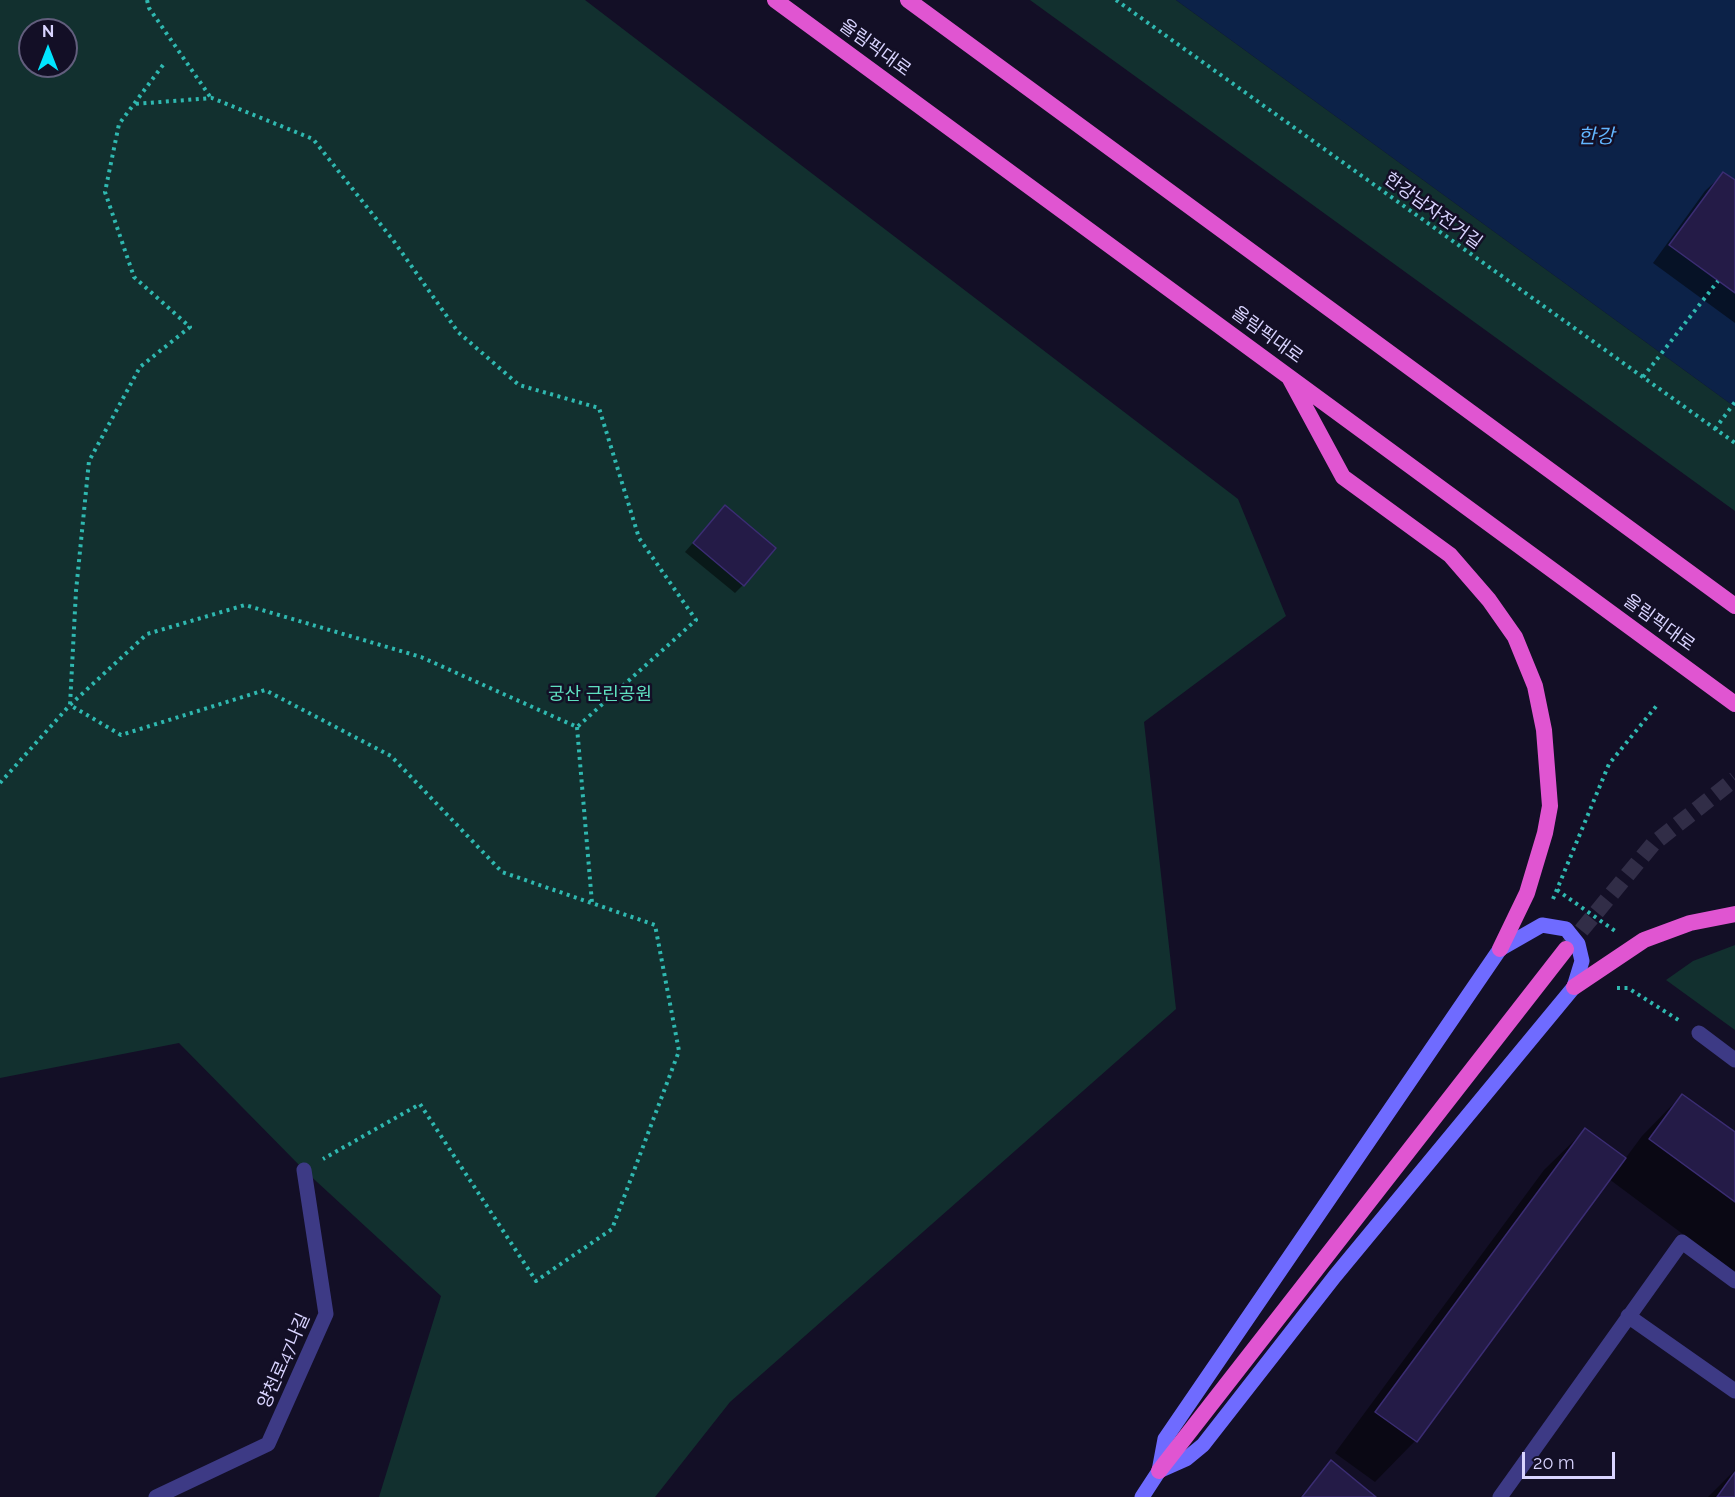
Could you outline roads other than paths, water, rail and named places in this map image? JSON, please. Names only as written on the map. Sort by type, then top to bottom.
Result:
[{"type":"highway","name":"올림픽대로","points":[[775,0],[1735,704]]},
{"type":"highway","points":[[908,0],[1735,606]]},
{"type":"highway","points":[[1286,373],[1343,477],[1450,555],[1489,600],[1515,637],[1536,686],[1544,730],[1550,806],[1545,833],[1527,893],[1500,949]]},
{"type":"highway","points":[[1574,987],[1644,940],[1690,923],[1735,914]]},
{"type":"highway","points":[[1159,1471],[1566,949]]},
{"type":"main road","points":[[1142,1497],[1159,1471],[1165,1439],[1500,949],[1542,925],[1566,930],[1578,944],[1582,961],[1574,987],[1335,1276],[1203,1445],[1186,1459],[1159,1471]]},
{"type":"street","points":[[1699,1033],[1735,1060]]},
{"type":"street","name":"양천로47나길","points":[[156,1497],[268,1444],[326,1314],[304,1170]]},
{"type":"street","points":[[1500,1497],[1682,1242],[1735,1281]]},
{"type":"street","points":[[1628,1316],[1735,1391]]},
{"type":"water","name":"한강","points":[[1176,0],[1735,0],[1735,407]]},
{"type":"tunnel","points":[[1566,949],[1653,844],[1735,779]]},
{"type":"park label","name":"궁산 근린공원","points":[[600,695]]}]
